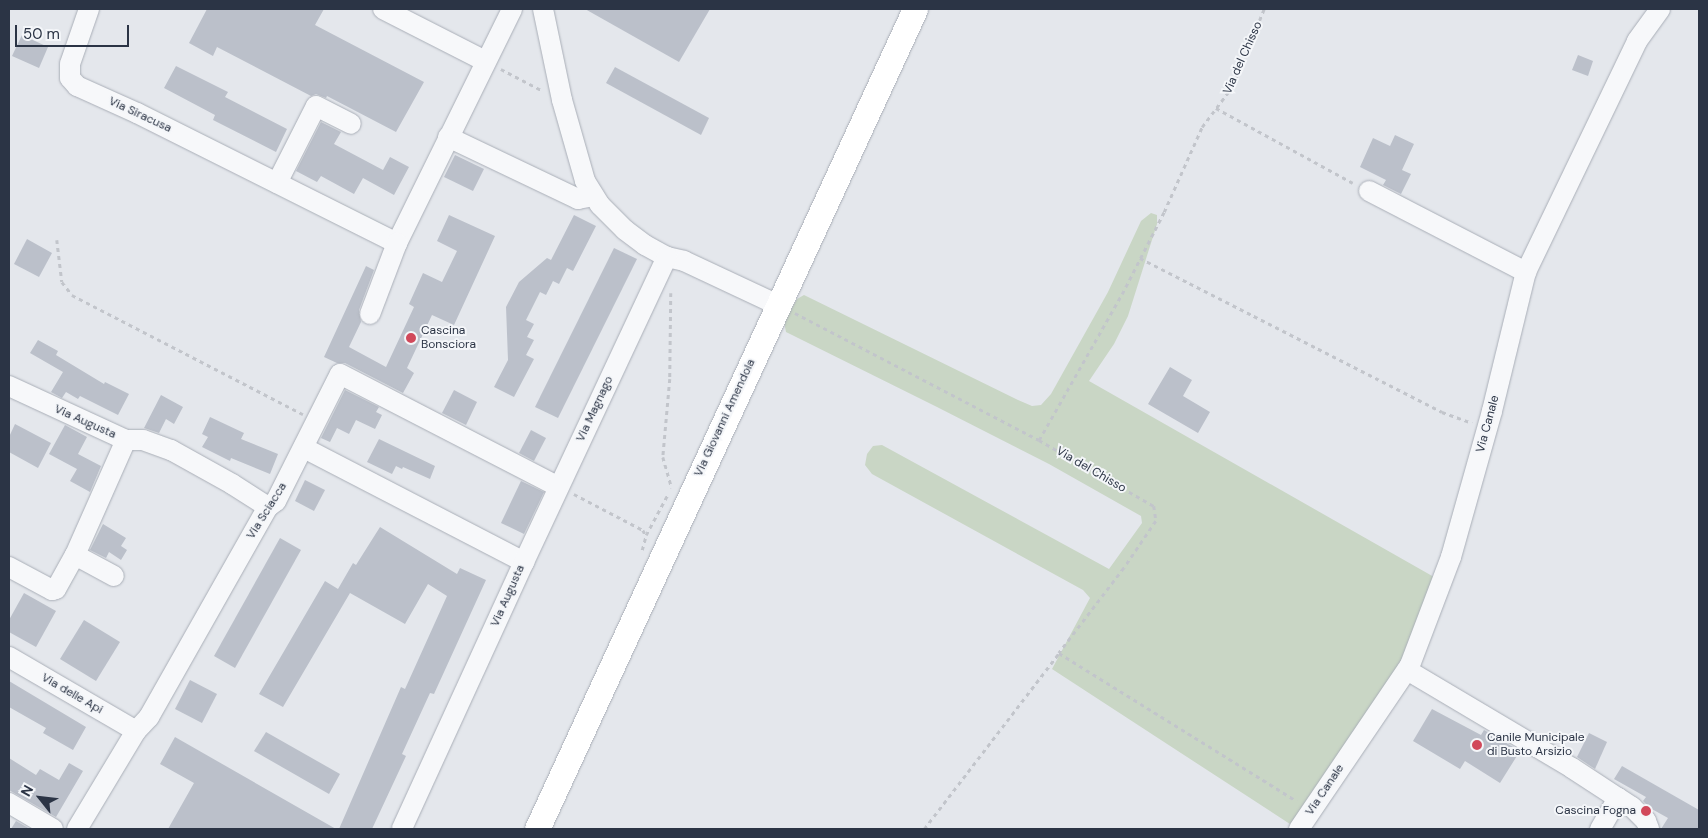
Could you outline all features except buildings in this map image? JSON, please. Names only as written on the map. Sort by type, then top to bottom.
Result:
[{"type":"main road","name":"Via Giovanni Amendola","points":[[537,829],[915,9]]},
{"type":"street","name":"Via Siracusa","points":[[89,9],[70,64],[70,78],[77,86],[137,113],[397,243]]},
{"type":"street","points":[[383,9],[485,61]]},
{"type":"street","points":[[370,314],[397,243],[512,9]]},
{"type":"street","points":[[543,9],[562,100],[585,181],[594,196],[632,237],[667,257],[684,260],[778,305]]},
{"type":"street","name":"Via Canale","points":[[1299,829],[1407,670],[1451,556],[1487,429],[1526,272],[1637,40],[1660,9]]},
{"type":"street","points":[[277,183],[316,106],[351,124]]},
{"type":"street","points":[[448,137],[578,199],[594,196]]},
{"type":"street","points":[[1369,191],[1526,272]]},
{"type":"street","name":"Via Magnago","points":[[524,562],[667,257]]},
{"type":"street","name":"Via Sciacca","points":[[77,829],[136,730],[150,716],[268,507],[276,501],[340,374],[559,487]]},
{"type":"street","name":"Via Augusta","points":[[9,386],[126,440],[151,442],[186,457],[268,507]]},
{"type":"street","points":[[9,567],[52,590],[56,589],[75,555],[126,440]]},
{"type":"street","name":"Via Augusta","points":[[304,448],[524,562],[402,829]]},
{"type":"street","points":[[75,555],[114,576]]},
{"type":"street","name":"Via delle Api","points":[[9,657],[136,730]]},
{"type":"street","points":[[1407,670],[1572,768],[1632,807],[1646,821],[1649,829]]},
{"type":"street","points":[[1600,829],[1618,798]]},
{"type":"street","points":[[9,803],[53,829]]},
{"type":"path","name":"Via del Chisso","points":[[1059,653],[1124,568],[1156,521],[1154,506],[1038,440],[1140,258],[1164,212],[1202,127],[1232,87],[1264,9]]},
{"type":"path","points":[[485,61],[562,100]]},
{"type":"path","points":[[1216,108],[1369,191]]},
{"type":"path","points":[[57,240],[62,282],[72,295],[317,421]]},
{"type":"path","points":[[1140,258],[1442,412],[1487,429]]},
{"type":"path","points":[[670,289],[670,379],[663,457],[672,488]]},
{"type":"path","points":[[778,305],[1038,440]]},
{"type":"path","points":[[559,487],[604,508],[643,530],[646,535],[647,553],[656,569]]},
{"type":"path","points":[[924,829],[1059,653],[1311,809]]},
{"type":"green space","points":[[1151,213],[1157,215],[1157,224],[1128,316],[1114,344],[1089,381],[1434,577],[1404,658],[1293,826],[1052,669],[1090,598],[1083,590],[872,474],[865,465],[867,454],[873,446],[882,445],[1109,569],[1142,523],[1141,516],[1049,464],[786,332],[784,322],[797,299],[804,295],[1018,400],[1032,406],[1041,405],[1051,394],[1108,292],[1141,221]]},
{"type":"place","name":"Cascina Bonsciora","points":[[411,338]]},
{"type":"place","name":"Canile Municipale di Busto Arsizio","points":[[1477,745]]},
{"type":"place","name":"Cascina Fogna","points":[[1646,811]]}]
